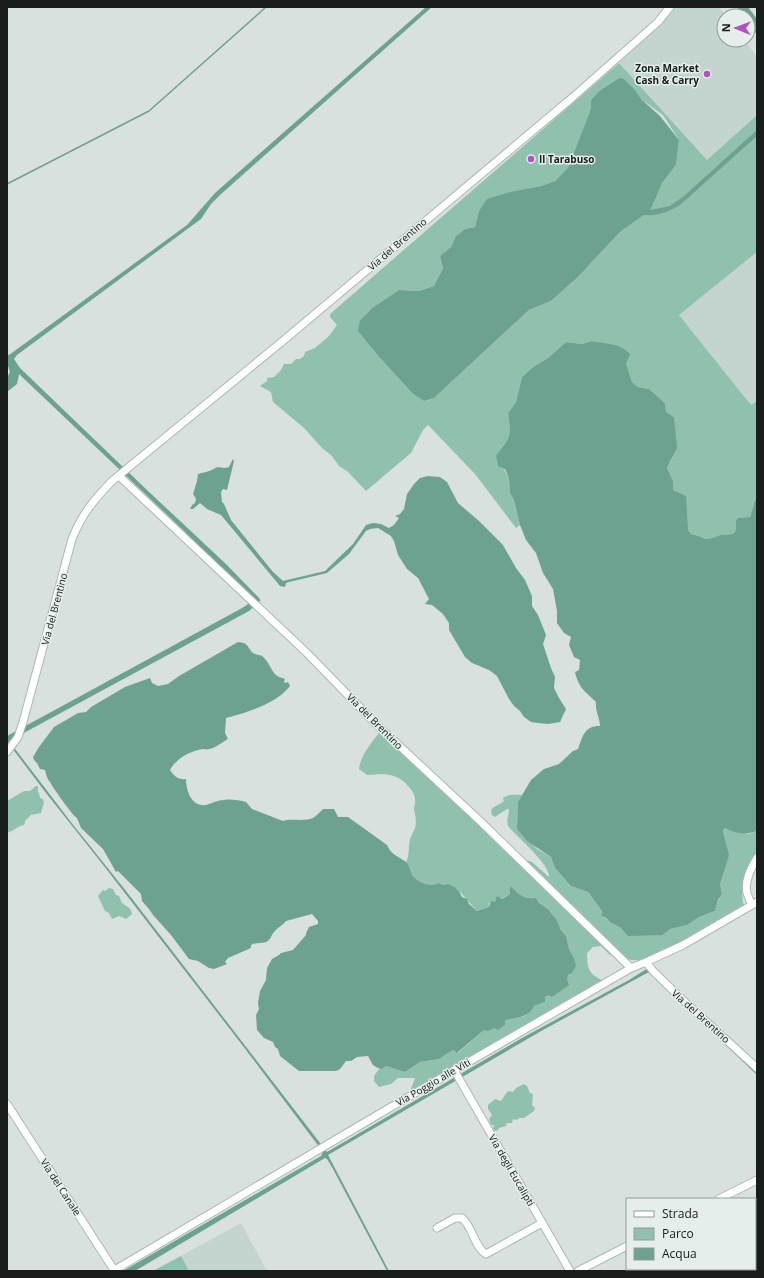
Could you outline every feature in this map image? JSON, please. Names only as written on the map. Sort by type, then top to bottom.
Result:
[{"type":"street","name":"Via del Brentino","points":[[8,751],[18,736],[23,722],[72,540],[79,522],[93,501],[123,473],[573,97],[658,22],[670,7]]},
{"type":"street","name":"Via del Brentino","points":[[123,473],[258,608],[307,653],[377,725],[479,820],[630,968]]},
{"type":"street","points":[[754,904],[747,893],[747,880],[757,858]]},
{"type":"street","name":"Via Poggio alle Viti","points":[[113,1270],[326,1145],[457,1075],[630,968],[683,945],[754,904]]},
{"type":"street","name":"Via del Brentino","points":[[646,962],[686,1004],[757,1068]]},
{"type":"street","name":"Via degli Eucalipti","points":[[457,1075],[570,1271]]},
{"type":"street","name":"Via del Canale","points":[[7,1104],[113,1270]]},
{"type":"street","points":[[721,1198],[757,1180]]},
{"type":"street","points":[[437,1228],[455,1218],[462,1218],[481,1250],[486,1254],[542,1223]]},
{"type":"street","points":[[578,1271],[626,1247]]},
{"type":"shaded area","points":[[676,7],[719,7],[720,8],[716,8],[716,48],[750,48],[757,57],[757,115],[707,160],[619,63],[659,26]]},
{"type":"shaded area","points":[[757,252],[757,401],[751,405],[679,315]]},
{"type":"shaded area","points":[[241,1223],[267,1271],[189,1271],[181,1256]]},
{"type":"green space","points":[[619,63],[707,160],[757,115],[757,252],[679,315],[751,405],[757,401],[757,500],[755,500],[750,517],[738,518],[736,520],[736,532],[733,534],[720,535],[705,539],[691,534],[688,530],[673,490],[673,481],[667,468],[673,457],[675,431],[674,417],[666,412],[665,403],[649,389],[638,387],[632,382],[626,363],[602,343],[592,341],[582,344],[566,342],[548,358],[533,367],[522,377],[516,402],[508,413],[510,431],[508,439],[496,455],[509,478],[510,493],[514,500],[520,525],[516,528],[475,474],[428,425],[423,430],[411,453],[366,491],[348,472],[339,466],[331,455],[322,448],[304,428],[273,402],[271,392],[260,386],[267,381],[267,378],[274,377],[281,370],[284,364],[291,364],[296,359],[300,359],[304,356],[305,352],[315,348],[329,336],[337,325],[330,317],[330,314]],"holes":[[[619,78],[636,91],[641,99],[663,115],[679,140],[676,165],[662,183],[648,212],[620,232],[578,277],[551,301],[529,310],[434,398],[424,401],[413,394],[381,359],[360,320],[372,308],[399,290],[419,291],[434,286],[443,268],[440,256],[451,247],[456,236],[465,229],[475,227],[479,211],[527,189],[555,181],[568,169],[589,114],[591,100],[599,91]]]},
{"type":"green space","points":[[382,729],[479,820],[482,817],[523,859],[532,862],[549,877],[548,872],[539,858],[508,826],[507,821],[509,809],[495,817],[492,815],[491,810],[504,801],[503,798],[517,794],[522,795],[518,802],[517,829],[537,849],[551,857],[555,868],[571,886],[588,892],[602,911],[601,916],[621,928],[663,935],[670,929],[686,925],[699,917],[715,911],[722,894],[720,884],[722,874],[723,832],[726,828],[749,834],[757,831],[757,854],[743,880],[745,885],[742,891],[743,903],[747,908],[639,965],[637,960],[623,958],[618,959],[609,954],[601,946],[593,947],[587,953],[590,972],[606,982],[411,1095],[410,1091],[415,1078],[398,1078],[391,1084],[379,1087],[374,1081],[374,1076],[379,1069],[376,1067],[382,1069],[386,1066],[405,1072],[420,1062],[439,1059],[453,1050],[458,1053],[484,1030],[505,1020],[525,1016],[534,1006],[545,1002],[545,997],[558,988],[568,975],[572,973],[574,958],[569,949],[566,936],[561,930],[556,919],[548,909],[539,903],[536,898],[522,896],[511,887],[510,894],[495,902],[489,903],[489,907],[477,911],[458,890],[440,883],[433,885],[426,884],[414,878],[406,862],[410,839],[416,825],[414,809],[415,801],[413,793],[404,782],[395,776],[385,774],[367,775],[359,769],[362,758]]},
{"type":"green space","points":[[38,786],[40,798],[43,799],[44,802],[41,813],[31,815],[25,821],[24,825],[19,826],[7,833],[7,801],[24,791],[30,791]]},
{"type":"green space","points":[[109,888],[113,889],[116,895],[119,896],[122,903],[131,910],[132,914],[126,919],[119,916],[112,919],[109,913],[105,911],[98,896],[103,890],[105,891]]},
{"type":"green space","points":[[524,1084],[527,1086],[530,1093],[533,1094],[532,1105],[535,1108],[534,1111],[524,1118],[519,1118],[517,1120],[513,1119],[512,1123],[507,1123],[506,1126],[495,1131],[493,1129],[494,1125],[491,1125],[489,1119],[492,1115],[488,1109],[488,1105],[495,1099],[501,1101],[507,1092],[513,1092],[516,1088]]},
{"type":"green space","points":[[181,1256],[189,1271],[153,1271]]},
{"type":"water","points":[[426,7],[432,7],[220,195],[211,204],[201,219],[17,355],[14,359],[20,368],[226,564],[260,599],[260,601],[249,611],[9,741],[327,1152],[522,1038],[629,980],[648,968],[757,1073],[757,1075],[650,973],[647,973],[543,1030],[328,1155],[389,1271],[387,1271],[333,1169],[325,1158],[135,1271],[123,1271],[321,1156],[323,1152],[104,866],[12,748],[7,744],[7,736],[244,607],[253,600],[180,527],[19,374],[17,384],[7,392],[7,378],[10,372],[7,363],[7,354],[9,355],[187,225],[215,193]]},
{"type":"water","points":[[737,7],[749,8],[738,8]]},
{"type":"water","points":[[756,18],[757,19],[757,35],[756,34]]},
{"type":"water","points":[[619,78],[624,79],[636,91],[641,99],[660,116],[679,140],[676,165],[662,183],[650,210],[670,206],[684,196],[757,130],[757,136],[680,205],[663,213],[644,215],[620,232],[578,277],[551,301],[529,310],[434,398],[424,401],[413,394],[358,331],[360,320],[372,308],[399,290],[419,291],[434,286],[443,268],[440,256],[451,247],[456,236],[465,229],[475,227],[479,211],[487,199],[510,192],[541,186],[555,181],[568,168],[589,114],[591,100],[599,91]]},
{"type":"water","points":[[592,341],[617,346],[626,350],[630,354],[626,363],[632,382],[638,387],[649,389],[665,403],[666,412],[674,417],[677,448],[667,468],[673,481],[673,490],[686,496],[688,530],[691,534],[705,539],[720,535],[733,534],[736,531],[736,520],[738,518],[750,517],[755,500],[757,500],[757,831],[741,833],[733,832],[725,828],[723,832],[729,855],[720,884],[722,894],[718,900],[715,911],[699,917],[687,925],[670,929],[663,935],[628,936],[621,928],[601,916],[602,911],[588,892],[571,886],[555,868],[551,857],[527,841],[517,829],[518,802],[531,780],[544,769],[559,764],[573,751],[578,749],[587,730],[595,726],[600,726],[596,702],[578,682],[575,672],[579,670],[580,660],[574,657],[569,645],[571,637],[564,633],[557,623],[557,611],[553,589],[543,573],[536,553],[526,540],[520,525],[514,500],[510,493],[509,478],[505,469],[498,466],[496,455],[505,444],[509,436],[510,427],[508,413],[516,402],[522,377],[533,367],[548,358],[566,342],[582,344]]},
{"type":"water","points":[[233,459],[234,461],[227,490],[223,489],[221,492],[222,502],[231,520],[273,572],[283,581],[325,571],[353,544],[366,525],[373,523],[381,524],[389,528],[394,525],[399,518],[395,516],[400,514],[404,509],[407,494],[420,478],[428,476],[440,477],[447,482],[458,503],[503,545],[516,568],[525,580],[532,596],[532,606],[538,615],[546,635],[543,644],[555,677],[554,688],[566,709],[560,722],[548,724],[531,722],[514,706],[497,676],[489,670],[472,663],[465,657],[449,630],[449,623],[443,614],[432,605],[425,604],[429,599],[418,578],[407,569],[398,555],[391,536],[378,528],[366,531],[349,554],[327,573],[286,583],[285,587],[280,586],[221,515],[207,509],[200,503],[193,509],[190,509],[195,503],[196,499],[193,494],[198,474],[217,467],[229,467]]},
{"type":"water","points":[[238,642],[246,644],[253,653],[262,656],[267,661],[274,673],[285,679],[284,682],[288,682],[290,686],[281,695],[257,708],[226,718],[225,733],[228,739],[212,748],[198,750],[188,754],[176,762],[170,770],[178,778],[186,779],[188,793],[193,801],[201,805],[206,805],[222,800],[243,801],[246,802],[252,809],[283,821],[309,819],[313,818],[323,809],[334,809],[338,817],[348,817],[387,845],[393,853],[406,862],[411,873],[416,879],[429,885],[439,883],[444,885],[448,884],[454,887],[477,911],[489,907],[491,901],[495,902],[497,896],[502,899],[510,894],[510,886],[522,896],[536,898],[539,903],[548,909],[556,919],[561,930],[566,936],[569,949],[576,966],[572,973],[568,975],[567,979],[569,985],[552,997],[549,995],[545,997],[545,1002],[534,1006],[526,1015],[505,1020],[505,1025],[498,1030],[494,1028],[488,1031],[484,1030],[457,1053],[453,1050],[439,1059],[420,1062],[405,1072],[386,1066],[382,1069],[376,1067],[373,1065],[368,1056],[357,1057],[351,1061],[346,1061],[340,1069],[336,1071],[299,1071],[280,1056],[278,1049],[275,1047],[273,1042],[264,1038],[257,1030],[256,1015],[259,1009],[258,1003],[260,991],[266,980],[267,968],[272,959],[281,953],[293,950],[306,935],[309,927],[318,924],[318,921],[312,914],[286,921],[273,933],[268,941],[251,945],[251,948],[228,958],[225,962],[227,964],[214,969],[209,968],[198,961],[189,959],[142,901],[141,894],[118,871],[116,872],[103,849],[81,828],[77,818],[63,802],[48,779],[45,770],[40,769],[33,757],[54,727],[78,713],[86,712],[91,707],[125,687],[150,678],[152,683],[158,686],[168,684],[179,676]]},
{"type":"waterway","points":[[7,184],[149,111],[266,7]]},
{"type":"place","name":"Zona Market Cash & Carry","points":[[707,74]]},
{"type":"place","name":"Il Tarabuso","points":[[531,159]]}]
